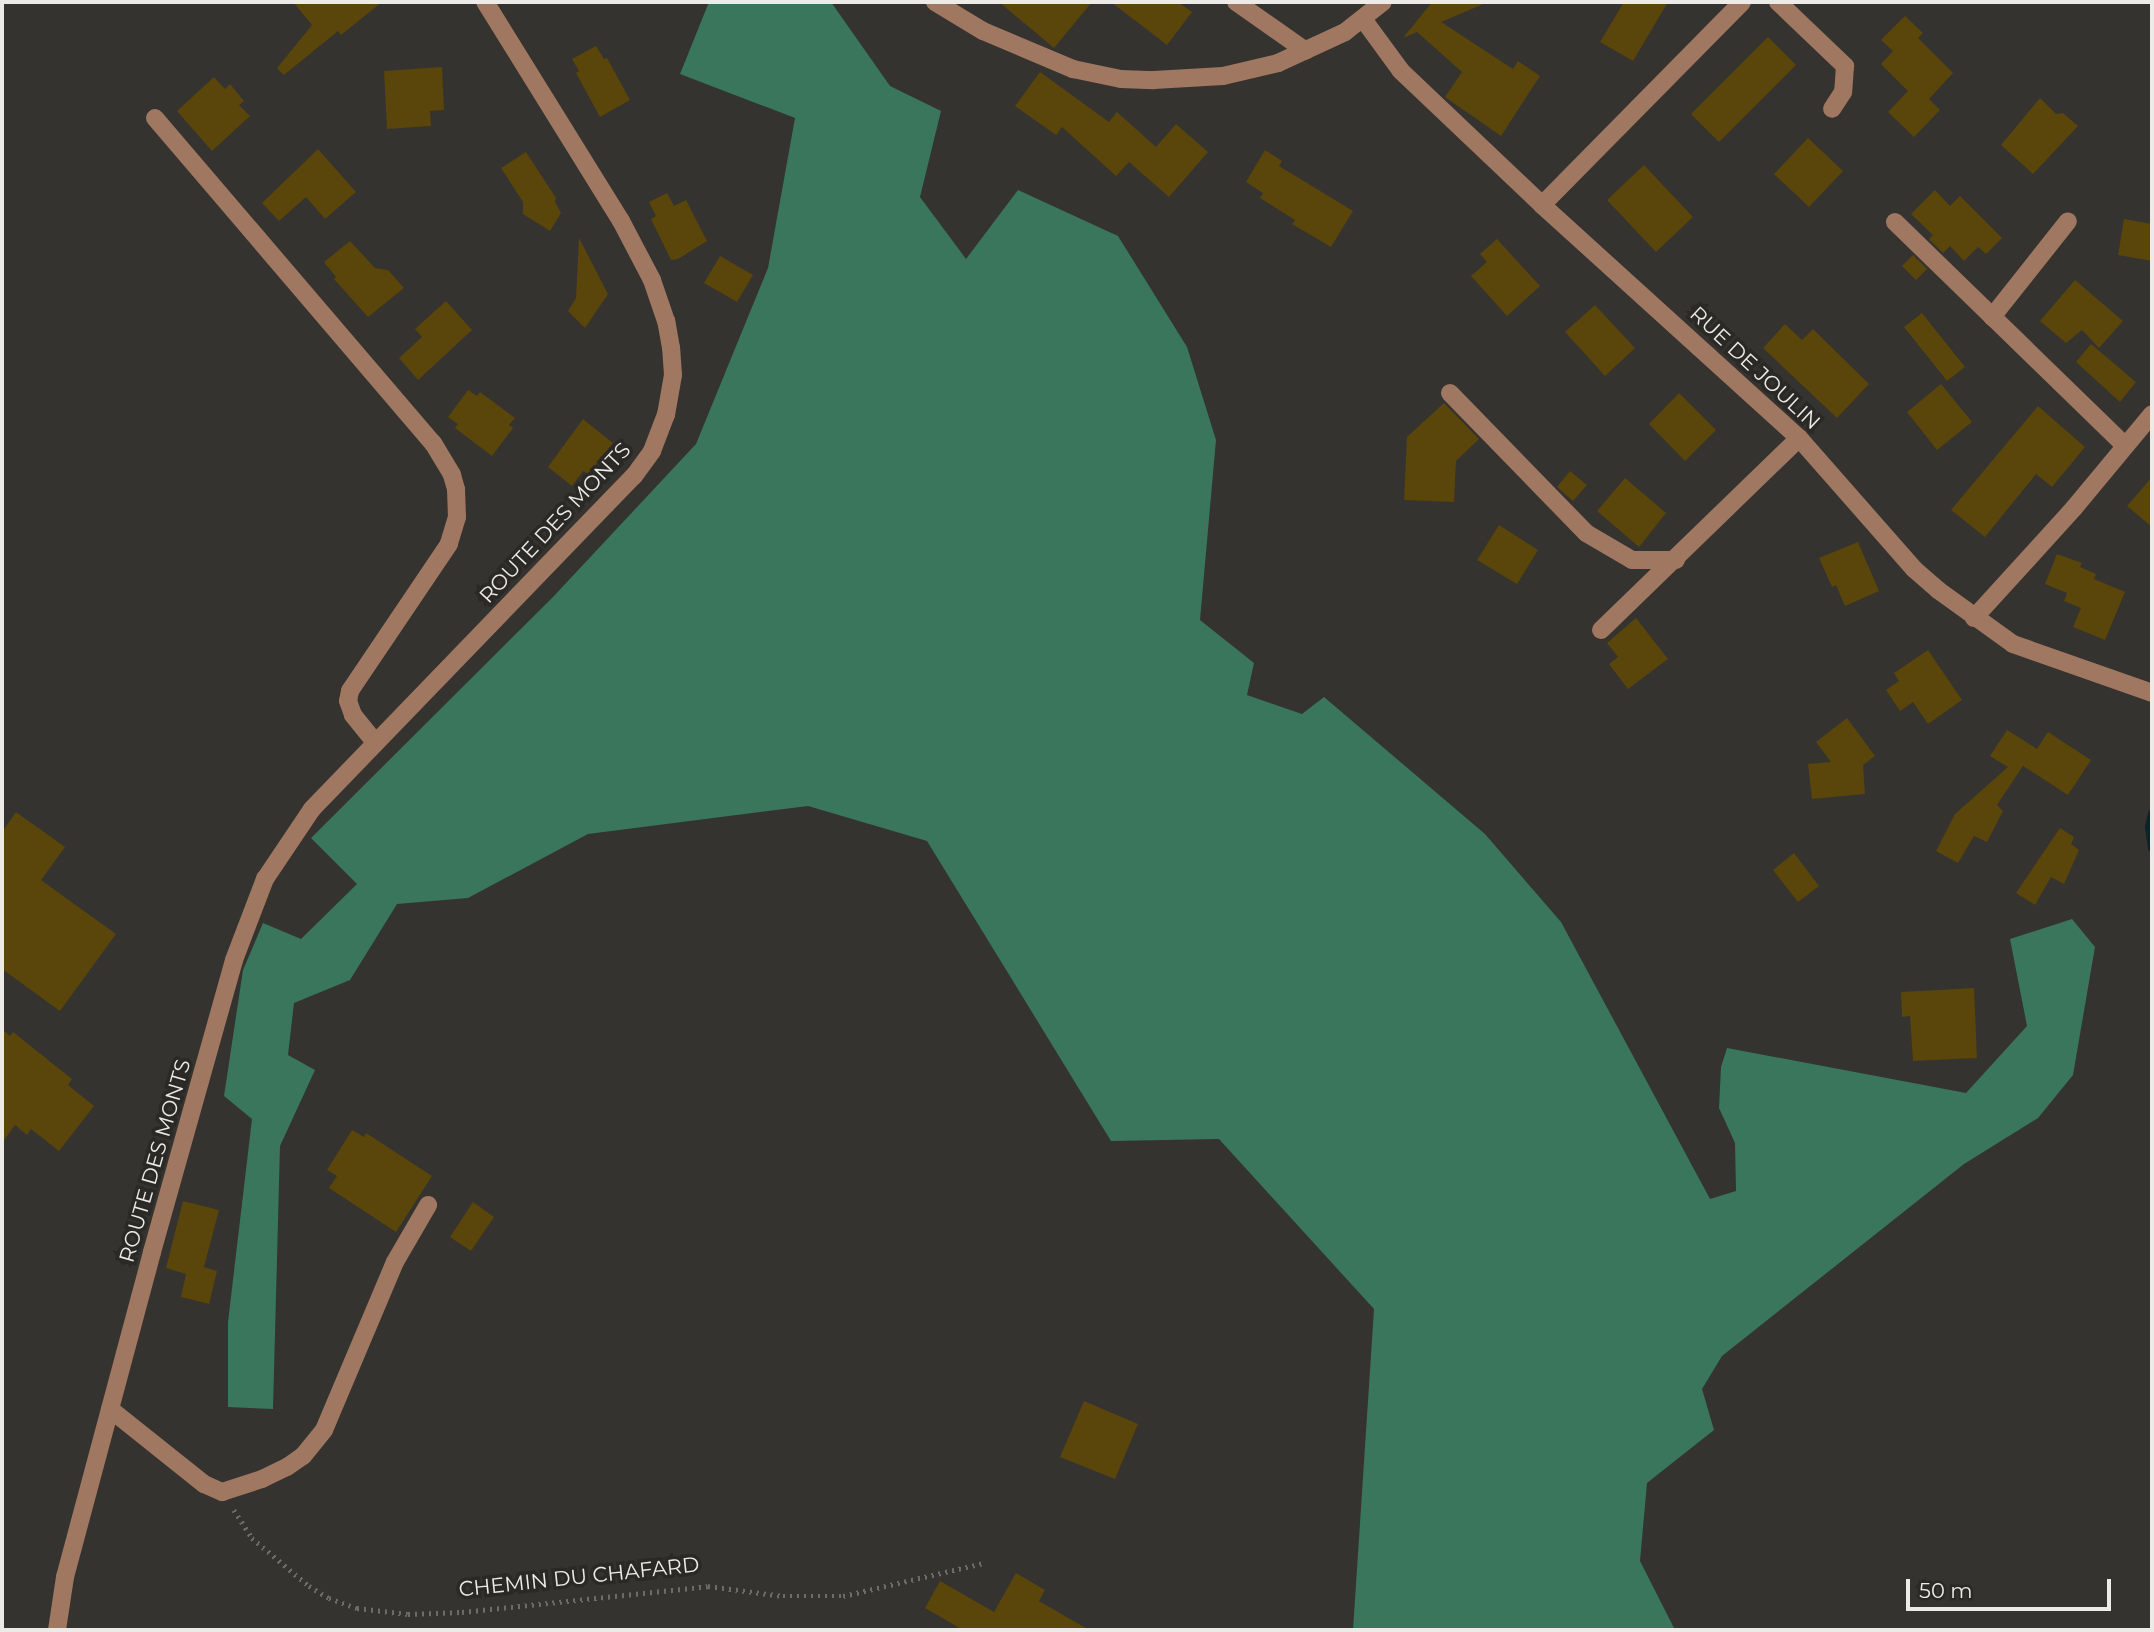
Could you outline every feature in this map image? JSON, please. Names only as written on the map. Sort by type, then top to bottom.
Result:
[{"type":"street","name":"ROUTE DES MONTS","points":[[57,1630],[65,1577],[110,1409],[234,960],[255,901],[295,831],[376,743],[634,476],[652,451],[671,393],[671,348],[666,321],[652,279],[621,222],[485,2]]},
{"type":"street","points":[[935,2],[983,31],[1032,54],[1073,69],[1121,79],[1189,80],[1252,71],[1306,51],[1363,19],[1383,2]]},
{"type":"street","points":[[1236,2],[1306,51]]},
{"type":"street","points":[[1542,205],[1742,2]]},
{"type":"street","points":[[1778,2],[1845,66],[1843,92],[1832,109]]},
{"type":"street","name":"RUE DE JOULIN","points":[[1363,19],[1401,71],[1542,205],[1799,438],[1914,569],[2000,636],[2036,654],[2152,693]]},
{"type":"street","points":[[155,118],[433,443],[452,475],[457,517],[449,544],[350,691],[348,701],[353,715],[376,743]]},
{"type":"street","points":[[1895,222],[2126,446]]},
{"type":"street","points":[[1992,317],[2068,222]]},
{"type":"street","points":[[1450,393],[1586,533],[1632,560],[1676,560]]},
{"type":"street","points":[[1975,618],[2152,414]]},
{"type":"street","points":[[1601,630],[1799,438]]},
{"type":"street","points":[[110,1409],[204,1484],[222,1492],[262,1479],[287,1467],[313,1446],[333,1411],[396,1262],[428,1205]]},
{"type":"path","name":"CHEMIN DU CHAFARD","points":[[222,1492],[252,1538],[309,1586],[357,1608],[396,1613],[462,1612],[708,1586],[783,1596],[843,1596],[984,1563]]},
{"type":"green space","points":[[709,2],[831,2],[890,86],[941,111],[920,197],[966,259],[1018,190],[1118,236],[1187,347],[1216,440],[1200,620],[1254,663],[1247,695],[1302,714],[1324,697],[1485,834],[1561,922],[1710,1199],[1736,1191],[1735,1143],[1719,1108],[1721,1067],[1727,1048],[1966,1093],[2027,1026],[2010,939],[2072,919],[2095,947],[2073,1075],[2038,1118],[1964,1164],[1722,1356],[1702,1389],[1714,1430],[1647,1483],[1640,1561],[1675,1630],[1353,1630],[1374,1309],[1219,1139],[1111,1141],[927,841],[808,806],[588,834],[468,898],[397,904],[350,980],[294,1003],[288,1055],[315,1070],[280,1146],[273,1409],[228,1407],[228,1322],[252,1119],[224,1096],[243,970],[263,923],[301,939],[357,884],[311,838],[553,597],[696,444],[768,268],[795,118],[680,74]]},
{"type":"building","points":[[293,2],[382,2],[341,35],[338,31],[284,75],[277,68],[312,25]]},
{"type":"building","points":[[999,2],[1092,2],[1054,48]]},
{"type":"building","points":[[1111,2],[1178,2],[1192,12],[1167,45]]},
{"type":"building","points":[[1432,2],[1488,2],[1441,22],[1513,69],[1518,61],[1540,76],[1501,136],[1445,97],[1462,72],[1417,32],[1403,38]]},
{"type":"building","points":[[1624,2],[1668,2],[1633,61],[1600,42]]},
{"type":"building","points":[[1905,16],[1923,33],[1918,38],[1953,73],[1929,99],[1940,110],[1914,137],[1888,112],[1908,91],[1881,64],[1893,51],[1881,40]]},
{"type":"building","points":[[1768,37],[1796,65],[1719,142],[1691,114]]},
{"type":"building","points":[[596,46],[604,59],[607,58],[630,100],[600,117],[576,73],[579,71],[572,59]]},
{"type":"building","points":[[442,67],[444,110],[430,111],[431,126],[387,129],[384,71]]},
{"type":"building","points":[[1040,72],[1109,122],[1117,112],[1156,147],[1176,124],[1208,152],[1169,197],[1129,162],[1116,176],[1062,127],[1056,135],[1015,106]]},
{"type":"building","points":[[214,77],[225,89],[230,84],[244,101],[239,105],[250,116],[212,151],[177,111]]},
{"type":"building","points":[[2040,98],[2056,114],[2063,113],[2078,126],[2033,174],[2001,145]]},
{"type":"building","points":[[1808,138],[1843,171],[1809,207],[1774,174]]},
{"type":"building","points":[[318,149],[356,192],[325,219],[306,197],[279,221],[262,203]]},
{"type":"building","points":[[1265,150],[1282,161],[1279,166],[1353,211],[1331,247],[1292,224],[1295,220],[1260,198],[1263,193],[1246,182]]},
{"type":"building","points":[[526,152],[556,198],[555,202],[561,213],[550,231],[523,214],[523,202],[501,168]]},
{"type":"building","points":[[1644,165],[1693,217],[1656,252],[1607,200]]},
{"type":"building","points":[[1935,190],[1950,206],[1960,196],[2002,238],[1986,254],[1978,247],[1964,261],[1950,246],[1943,253],[1929,239],[1933,235],[1911,214]]},
{"type":"building","points":[[667,193],[674,206],[686,200],[707,241],[678,259],[671,260],[651,219],[656,216],[649,202]]},
{"type":"building","points":[[2124,219],[2152,224],[2152,261],[2118,255]]},
{"type":"building","points":[[579,238],[608,294],[585,328],[568,311],[576,298]]},
{"type":"building","points":[[1497,239],[1540,286],[1507,316],[1471,276],[1487,262],[1480,254]]},
{"type":"building","points":[[350,241],[375,268],[388,270],[404,288],[368,317],[334,279],[336,277],[324,262]]},
{"type":"building","points":[[1913,255],[1927,269],[1916,280],[1902,266]]},
{"type":"building","points":[[720,256],[753,275],[737,302],[704,283]]},
{"type":"building","points":[[2075,280],[2123,321],[2099,348],[2082,330],[2066,343],[2040,321]]},
{"type":"building","points":[[446,301],[472,330],[418,380],[399,358],[422,337],[415,329]]},
{"type":"building","points":[[1595,305],[1635,348],[1605,376],[1565,332]]},
{"type":"building","points":[[1922,313],[1965,367],[1947,381],[1904,327]]},
{"type":"building","points":[[1785,324],[1802,340],[1813,329],[1869,384],[1837,418],[1763,348]]},
{"type":"building","points":[[2091,344],[2136,382],[2120,402],[2076,362]]},
{"type":"building","points":[[1941,384],[1972,422],[1937,450],[1907,412]]},
{"type":"building","points":[[468,390],[477,396],[480,392],[515,418],[509,425],[513,428],[492,456],[455,428],[458,424],[448,417]]},
{"type":"building","points":[[1679,393],[1716,430],[1685,461],[1649,424]]},
{"type":"building","points":[[1444,403],[1479,439],[1456,461],[1454,502],[1404,500],[1407,437]]},
{"type":"building","points":[[2038,406],[2085,447],[2052,487],[2036,474],[1985,537],[1951,510]]},
{"type":"building","points":[[583,419],[613,443],[588,474],[583,471],[572,486],[548,467]]},
{"type":"building","points":[[1570,471],[1587,485],[1573,501],[1557,487]]},
{"type":"building","points":[[2152,477],[2152,527],[2127,506]]},
{"type":"building","points":[[1625,478],[1666,513],[1639,547],[1597,511]]},
{"type":"building","points":[[1499,525],[1538,550],[1517,584],[1477,560]]},
{"type":"building","points":[[1858,542],[1879,591],[1845,606],[1836,585],[1832,587],[1819,558]]},
{"type":"building","points":[[2057,554],[2082,563],[2080,567],[2096,574],[2094,579],[2125,592],[2105,640],[2073,627],[2081,608],[2064,601],[2067,593],[2045,584]]},
{"type":"building","points":[[1636,618],[1668,659],[1628,689],[1609,664],[1618,657],[1607,643]]},
{"type":"building","points":[[1928,650],[1962,700],[1928,724],[1913,702],[1900,711],[1886,690],[1899,681],[1894,673]]},
{"type":"building","points":[[1847,718],[1875,756],[1863,765],[1865,794],[1812,799],[1808,764],[1831,762],[1816,742]]},
{"type":"building","points":[[2007,730],[2037,749],[2048,732],[2091,760],[2068,795],[2023,766],[1997,805],[2003,811],[1987,842],[1974,836],[1958,863],[1936,851],[1955,814],[2008,767],[1990,756]]},
{"type":"building","points":[[16,812],[65,847],[41,880],[116,934],[60,1011],[2,969],[2,832]]},
{"type":"building","points":[[2060,828],[2074,837],[2071,844],[2079,850],[2064,884],[2051,877],[2035,905],[2016,893]]},
{"type":"building","points":[[1794,853],[1819,886],[1798,902],[1773,870]]},
{"type":"building","points":[[1974,988],[1977,1058],[1913,1061],[1910,1016],[1902,1017],[1901,992]]},
{"type":"building","points":[[2,1029],[10,1036],[13,1032],[72,1079],[68,1085],[94,1106],[59,1151],[31,1129],[27,1135],[15,1125],[2,1143]]},
{"type":"building","points":[[352,1130],[364,1137],[366,1133],[432,1176],[396,1232],[329,1188],[337,1176],[327,1170]]},
{"type":"building","points":[[183,1201],[219,1210],[204,1267],[217,1271],[209,1304],[181,1297],[186,1274],[166,1268]]},
{"type":"building","points":[[473,1202],[494,1217],[471,1251],[450,1237]]},
{"type":"building","points":[[1084,1401],[1138,1424],[1115,1479],[1060,1457]]},
{"type":"building","points":[[1016,1573],[1045,1590],[1039,1601],[1089,1630],[963,1630],[925,1608],[940,1581],[994,1612]]},
{"type":"waterway","points":[[2152,814],[2149,827],[2152,848]]}]
